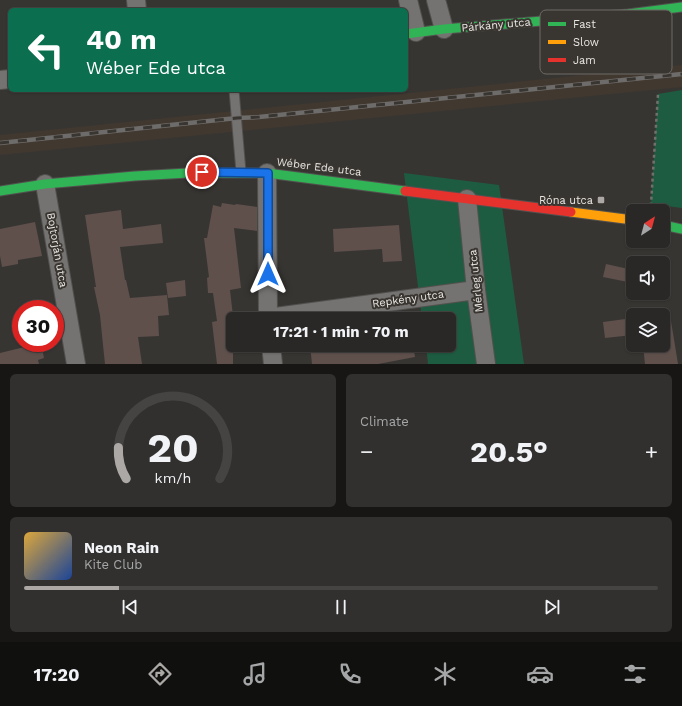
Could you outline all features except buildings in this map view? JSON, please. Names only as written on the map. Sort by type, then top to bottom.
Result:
[{"type":"street","points":[[408,0],[411,33]]},
{"type":"street","points":[[436,0],[444,29]]},
{"type":"street","name":"Párkány utca","points":[[602,10],[627,7],[682,7]]},
{"type":"street","name":"Párkány utca","points":[[411,33],[540,17]]},
{"type":"street","name":"Wéber Ede utca","points":[[0,191],[45,184],[173,174],[242,172],[268,173],[626,219]]},
{"type":"street","points":[[268,173],[268,312]]},
{"type":"street","name":"Bojtorján utca","points":[[45,184],[76,364]]},
{"type":"street","name":"Mérleg utca","points":[[467,198],[476,290],[486,364]]},
{"type":"street","points":[[670,226],[682,229]]},
{"type":"street","name":"Repkény utca","points":[[313,312],[476,290]]},
{"type":"street","points":[[272,352],[273,364]]},
{"type":"lane","points":[[234,92],[242,172]]},
{"type":"path","points":[[651,204],[658,94]]},
{"type":"shaded area","points":[[682,65],[682,87],[0,155],[0,135],[594,74],[672,74],[672,66]]},
{"type":"green space","points":[[682,90],[682,208],[670,206],[670,204],[651,204],[658,94]]},
{"type":"green space","points":[[404,173],[499,185],[524,364],[428,364],[427,352],[456,352],[456,312],[421,312]]},
{"type":"railway","points":[[0,143],[682,74]]},
{"type":"traffic: fast","points":[[659,10],[682,7]]},
{"type":"traffic: fast","points":[[408,34],[444,29],[540,21]]},
{"type":"traffic: fast","points":[[0,191],[45,184],[188,173],[267,173],[405,191]]},
{"type":"traffic: fast","points":[[670,226],[682,229]]},
{"type":"traffic: slow","points":[[571,212],[626,219]]},
{"type":"traffic: jam","points":[[405,191],[571,212]]},
{"type":"place","name":"Róna utca","points":[[601,200]]},
{"type":"route","points":[[202,172],[268,173],[268,274]]}]
